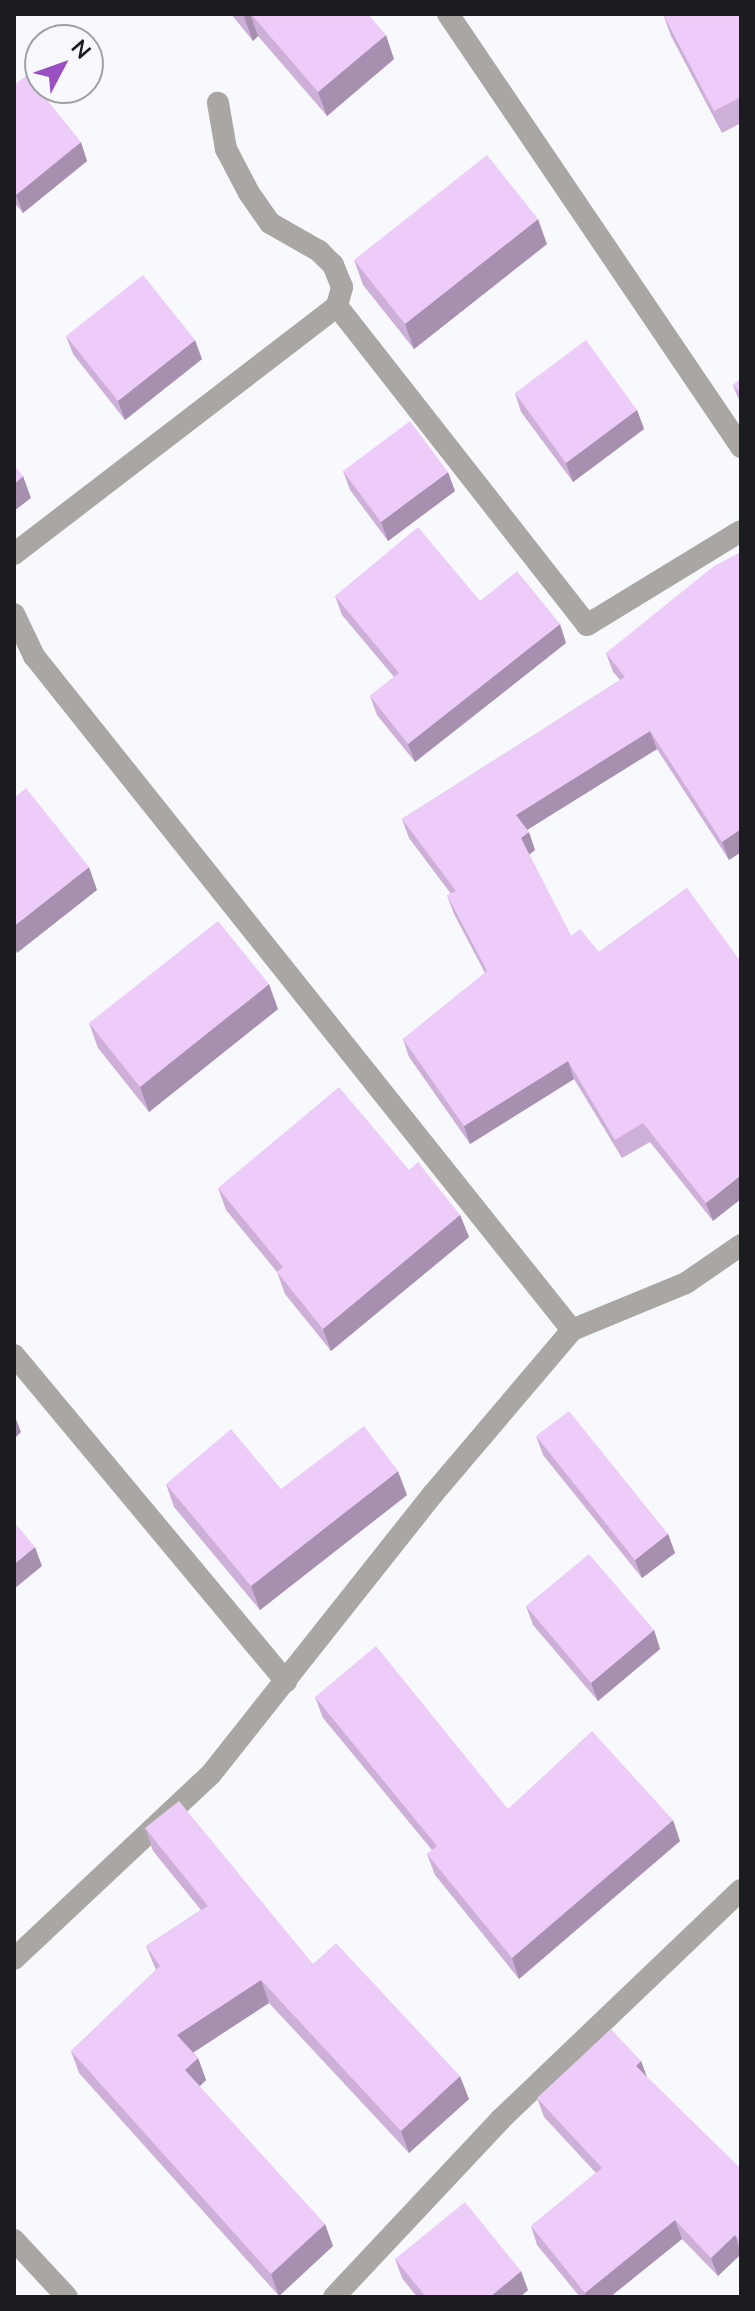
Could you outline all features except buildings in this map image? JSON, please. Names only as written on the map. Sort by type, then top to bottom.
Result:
[{"type":"street","points":[[448,14],[741,447]]},
{"type":"street","points":[[14,554],[337,306],[342,287],[333,265],[319,251],[270,223],[249,193],[226,149],[218,103]]},
{"type":"street","points":[[337,306],[587,625],[741,531]]},
{"type":"street","points":[[14,614],[44,669],[572,1330]]},
{"type":"street","points":[[14,1959],[211,1774],[433,1494],[572,1330],[686,1283],[741,1245]]},
{"type":"street","points":[[14,1355],[286,1681]]},
{"type":"street","points":[[334,2297],[500,2120],[741,1890]]},
{"type":"street","points":[[14,2240],[67,2297]]}]
